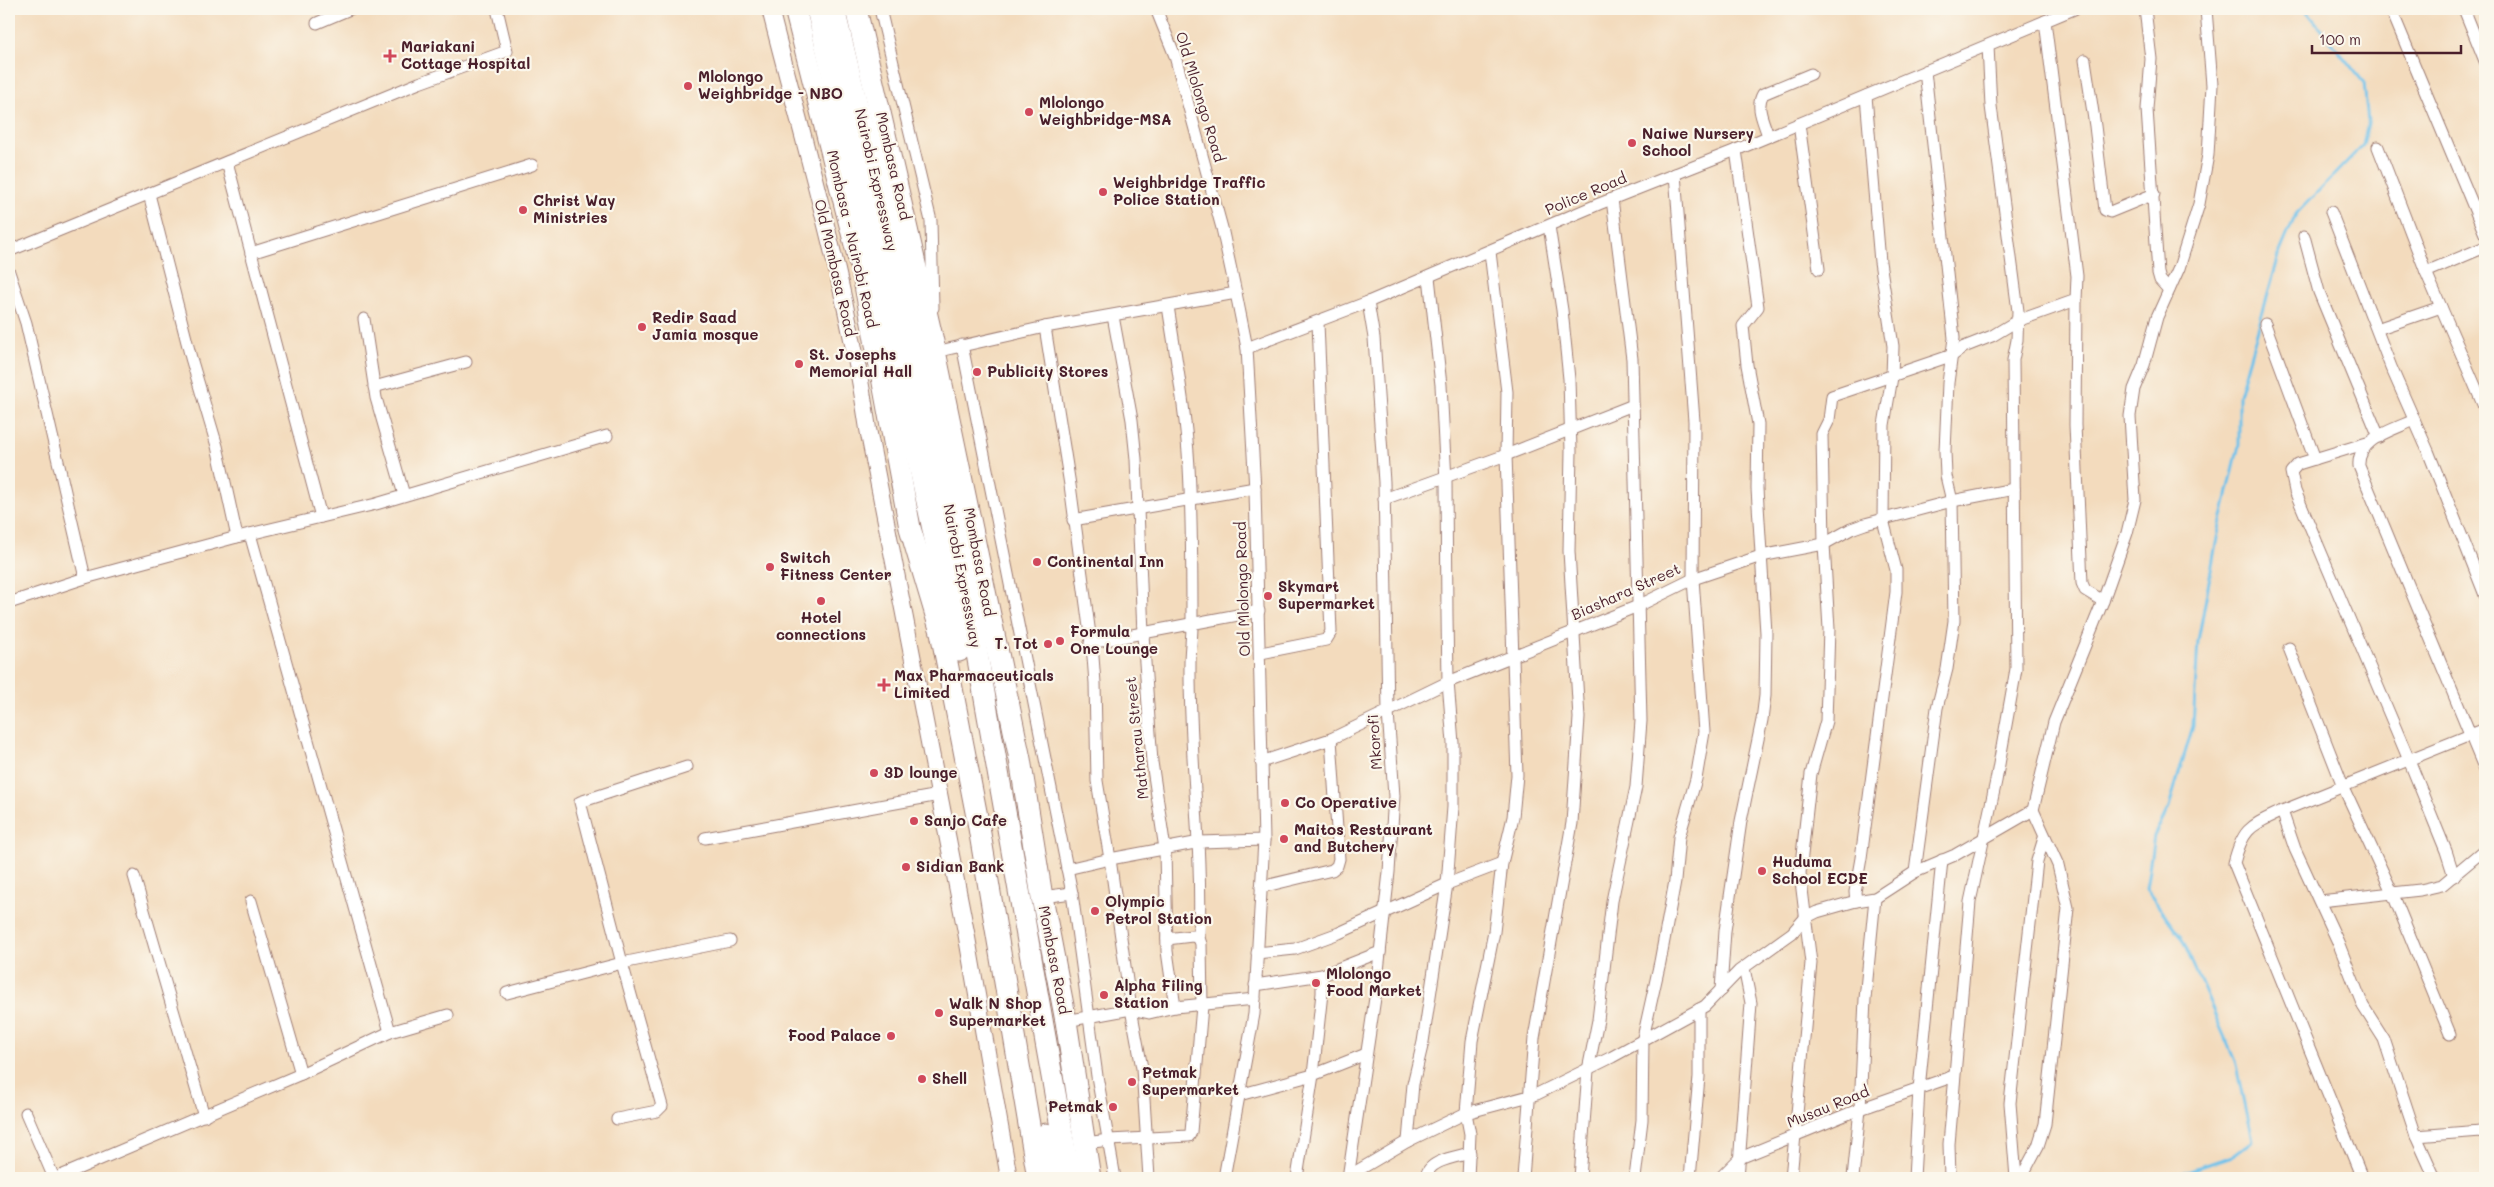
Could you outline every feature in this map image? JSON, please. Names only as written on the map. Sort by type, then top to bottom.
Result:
[{"type":"highway","name":"Mombasa - Nairobi Road","points":[[795,9],[864,280],[910,528],[941,632],[979,832],[1038,1178]]},
{"type":"highway","name":"Nairobi Expressway","points":[[817,9],[865,212],[956,634],[1010,923],[1053,1178]]},
{"type":"highway","name":"Nairobi Expressway","points":[[834,9],[904,300],[962,569],[1070,1178]]},
{"type":"highway","name":"Mombasa Road","points":[[856,9],[934,344],[1020,759],[1042,897],[1066,1021],[1090,1178]]},
{"type":"street","points":[[317,23],[350,9]]},
{"type":"street","points":[[9,252],[419,83],[507,51],[497,9]]},
{"type":"street","name":"Old Mombasa Road","points":[[770,9],[851,332],[966,932],[1009,1178]]},
{"type":"street","points":[[880,9],[931,221],[934,276],[934,344],[962,345],[1045,327],[1236,293]]},
{"type":"street","name":"Old Mlolongo Road","points":[[1156,9],[1175,56],[1222,228],[1247,348],[1255,488],[1261,653],[1261,762],[1264,840],[1255,999],[1224,1178]]},
{"type":"street","name":"Police Road","points":[[1247,348],[1318,323],[1612,199],[1736,150],[2074,9]]},
{"type":"street","points":[[2145,9],[2151,58],[2146,109],[2154,194],[2158,273],[2160,280],[2169,290]]},
{"type":"street","points":[[2021,1178],[2038,1146],[2045,1124],[2068,908],[2058,865],[2044,838],[2033,810],[2054,722],[2103,601],[2127,534],[2135,500],[2130,416],[2134,389],[2144,365],[2157,317],[2180,268],[2199,204],[2208,155],[2212,84],[2206,9]]},
{"type":"street","points":[[2391,9],[2485,234]]},
{"type":"street","points":[[2464,9],[2485,61]]},
{"type":"street","points":[[2045,21],[2076,276],[2075,425],[2082,583],[2085,590],[2103,601]]},
{"type":"street","points":[[1950,1178],[1949,1144],[1970,902],[1978,870],[1982,839],[1996,781],[2016,669],[2013,360],[2017,321],[2016,286],[2008,242],[1991,106],[1988,46]]},
{"type":"street","points":[[2084,60],[2095,126],[2105,210],[2110,212],[2154,194]]},
{"type":"street","points":[[1915,872],[1937,708],[1947,669],[1954,621],[1952,501],[1946,476],[1945,451],[1948,382],[1954,338],[1946,250],[1933,158],[1925,71]]},
{"type":"street","points":[[1768,136],[1760,109],[1759,100],[1763,94],[1811,74]]},
{"type":"street","points":[[1856,901],[1855,892],[1862,858],[1896,592],[1896,570],[1883,520],[1884,425],[1892,377],[1893,346],[1880,262],[1866,96]]},
{"type":"street","points":[[1799,124],[1819,269]]},
{"type":"street","points":[[2378,147],[2426,272],[2485,409]]},
{"type":"street","points":[[1721,990],[1726,931],[1741,821],[1762,720],[1765,696],[1766,633],[1757,489],[1758,424],[1746,365],[1743,326],[1758,307],[1736,150]]},
{"type":"street","points":[[227,162],[321,518]]},
{"type":"street","points":[[251,253],[532,165]]},
{"type":"street","points":[[1635,1178],[1642,1120],[1643,1038],[1675,881],[1679,837],[1696,779],[1704,732],[1693,579],[1694,420],[1675,174]]},
{"type":"street","points":[[149,194],[191,358],[217,446],[237,537]]},
{"type":"street","points":[[1580,1178],[1588,1070],[1598,1020],[1612,901],[1636,787],[1641,721],[1632,359],[1612,199]]},
{"type":"street","points":[[2331,212],[2485,595]]},
{"type":"street","points":[[1523,1178],[1534,1038],[1572,823],[1579,718],[1568,551],[1570,428],[1562,310],[1549,226]]},
{"type":"street","points":[[2304,236],[2319,292],[2379,437]]},
{"type":"street","points":[[2426,272],[2485,247]]},
{"type":"street","points":[[1468,1178],[1470,1134],[1466,1113],[1472,1041],[1494,932],[1502,863],[1513,817],[1517,775],[1506,455],[1508,392],[1490,252]]},
{"type":"street","points":[[9,272],[28,333],[85,578]]},
{"type":"street","points":[[1408,1141],[1413,1084],[1423,1042],[1447,884],[1453,807],[1454,743],[1448,682],[1446,477],[1441,384],[1429,277]]},
{"type":"street","points":[[1791,1178],[1811,962],[1800,873],[1811,774],[1826,721],[1829,629],[1824,544],[1822,434],[1830,415],[1830,398],[1953,355],[1964,347],[1992,336],[2017,321],[2076,300]]},
{"type":"street","name":"Mkorofi","points":[[1347,1178],[1385,912],[1394,796],[1388,712],[1384,499],[1374,338],[1368,302]]},
{"type":"street","points":[[1085,1144],[1109,1140],[1188,1136],[1191,1132],[1202,1006],[1201,944],[1198,938],[1201,892],[1200,842],[1194,797],[1190,663],[1192,622],[1186,436],[1168,306]]},
{"type":"street","points":[[2377,329],[2441,307]]},
{"type":"street","name":"Matharau Street","points":[[1113,316],[1132,420],[1143,634],[1152,762],[1165,848],[1167,939],[1172,996],[1175,1007]]},
{"type":"street","points":[[364,319],[374,388],[404,495]]},
{"type":"street","points":[[1261,653],[1313,644],[1326,640],[1330,632],[1318,323]]},
{"type":"street","points":[[2265,324],[2315,458]]},
{"type":"street","points":[[1045,327],[1070,485],[1073,520],[1096,683],[1097,781],[1131,1009],[1142,1068],[1149,1178]]},
{"type":"street","points":[[962,345],[1072,893],[1097,1076],[1115,1178]]},
{"type":"street","points":[[374,388],[466,362]]},
{"type":"street","points":[[1384,499],[1506,455],[1570,428],[1633,405]]},
{"type":"street","points":[[2414,420],[2367,443],[2298,464],[2291,472],[2295,491],[2409,760],[2446,851],[2454,876]]},
{"type":"street","points":[[9,603],[85,578],[237,537],[321,518],[606,436]]},
{"type":"street","points":[[2367,443],[2359,457],[2361,472],[2472,734],[2485,770]]},
{"type":"street","points":[[1073,520],[1255,488]]},
{"type":"street","name":"Biashara Street","points":[[1261,762],[1331,740],[1448,682],[1638,606],[1693,579],[1761,556],[1824,544],[1851,529],[1883,520],[1952,501],[2014,489]]},
{"type":"street","points":[[250,534],[390,1032]]},
{"type":"street","points":[[1090,643],[1143,634],[1192,622],[1259,611]]},
{"type":"street","points":[[2289,648],[2343,786],[2392,892],[2450,1034]]},
{"type":"street","points":[[2362,1178],[2234,863],[2238,844],[2250,827],[2282,811],[2485,729]]},
{"type":"street","points":[[1261,887],[1332,870],[1337,866],[1339,858],[1331,740]]},
{"type":"street","points":[[617,1119],[656,1111],[662,1106],[580,802],[687,767]]},
{"type":"street","points":[[705,838],[832,817],[939,795]]},
{"type":"street","points":[[1347,1178],[1408,1141],[1466,1113],[1528,1097],[1588,1070],[1643,1038],[1699,1009],[1744,968],[1792,932],[1805,918],[1818,912],[1856,901],[1875,898],[1915,872],[1982,839],[2033,810]]},
{"type":"street","points":[[2282,811],[2296,849],[2320,901],[2363,1006],[2384,1039],[2416,1136],[2435,1178]]},
{"type":"street","points":[[2016,1178],[2010,1103],[2037,861],[2044,838]]},
{"type":"street","points":[[1067,869],[1200,842],[1264,840]]},
{"type":"street","points":[[2320,901],[2442,885],[2485,849]]},
{"type":"street","points":[[1914,1178],[1919,1089],[1942,860]]},
{"type":"street","points":[[1258,953],[1295,949],[1447,884],[1502,863]]},
{"type":"street","points":[[134,876],[204,1116]]},
{"type":"street","points":[[1042,897],[1072,893]]},
{"type":"street","points":[[1853,1178],[1860,1109],[1865,999],[1875,898]]},
{"type":"street","points":[[251,901],[301,1074]]},
{"type":"street","points":[[1167,939],[1192,936],[1198,938]]},
{"type":"street","points":[[507,993],[622,963],[730,941]]},
{"type":"street","points":[[1256,985],[1322,975],[1380,952]]},
{"type":"street","points":[[1738,1178],[1751,1003],[1744,968]]},
{"type":"street","points":[[1297,1178],[1313,1076],[1322,993],[1322,975]]},
{"type":"street","points":[[1066,1021],[1131,1009],[1149,1013],[1175,1007],[1202,1006],[1255,999]]},
{"type":"street","points":[[1690,1178],[1699,1077],[1699,1009]]},
{"type":"street","points":[[26,1113],[55,1178],[301,1074],[390,1032],[448,1015]]},
{"type":"street","points":[[1239,1095],[1313,1076],[1366,1054]]},
{"type":"street","name":"Musau Road","points":[[1720,1178],[1740,1158],[1860,1109],[1954,1076]]},
{"type":"street","points":[[2416,1136],[2481,1131],[2485,1134]]},
{"type":"street","points":[[1426,1178],[1431,1167],[1440,1162],[1470,1153]]},
{"type":"waterway","points":[[2168,1178],[2232,1156],[2252,1141],[2235,1061],[2181,937],[2146,889],[2154,836],[2169,807],[2193,726],[2198,641],[2217,538],[2239,445],[2239,395],[2280,252],[2296,214],[2363,145],[2368,123],[2364,83],[2305,9]]},
{"type":"place","name":"Mariakani Cottage Hospital","points":[[390,56]]},
{"type":"place","name":"Mlolongo Weighbridge - NBO","points":[[688,86]]},
{"type":"place","name":"Mlolongo Weighbridge-MSA","points":[[1029,112]]},
{"type":"place","name":"Naiwe Nursery School","points":[[1632,143]]},
{"type":"place","name":"Weighbridge Traffic Police Station","points":[[1103,192]]},
{"type":"place","name":"Christ Way Ministries","points":[[523,210]]},
{"type":"place","name":"Redir Saad Jamia mosque","points":[[642,327]]},
{"type":"place","name":"St. Josephs Memorial Hall","points":[[799,364]]},
{"type":"place","name":"Publicity Stores","points":[[977,372]]},
{"type":"place","name":"Continental Inn","points":[[1037,562]]},
{"type":"place","name":"Switch Fitness Center","points":[[770,567]]},
{"type":"place","name":"Skymart Supermarket","points":[[1268,596]]},
{"type":"place","name":"Hotel connections","points":[[821,601]]},
{"type":"place","name":"Formula One Lounge","points":[[1060,641]]},
{"type":"place","name":"T. Tot","points":[[1048,644]]},
{"type":"place","name":"Max Pharmaceuticals Limited","points":[[884,685]]},
{"type":"place","name":"3D lounge","points":[[874,773]]},
{"type":"place","name":"Co Operative","points":[[1285,803]]},
{"type":"place","name":"Sanjo Cafe","points":[[914,821]]},
{"type":"place","name":"Maitos Restaurant and Butchery","points":[[1284,839]]},
{"type":"place","name":"Sidian Bank","points":[[906,867]]},
{"type":"place","name":"Huduma School ECDE","points":[[1762,871]]},
{"type":"place","name":"Olympic Petrol Station","points":[[1095,911]]},
{"type":"place","name":"Mlolongo Food Market","points":[[1316,983]]},
{"type":"place","name":"Alpha Filing Station","points":[[1104,995]]},
{"type":"place","name":"Walk N Shop Supermarket","points":[[939,1013]]},
{"type":"place","name":"Food Palace","points":[[891,1036]]},
{"type":"place","name":"Shell","points":[[922,1079]]},
{"type":"place","name":"Petmak Supermarket","points":[[1132,1082]]},
{"type":"place","name":"Petmak","points":[[1113,1107]]}]
